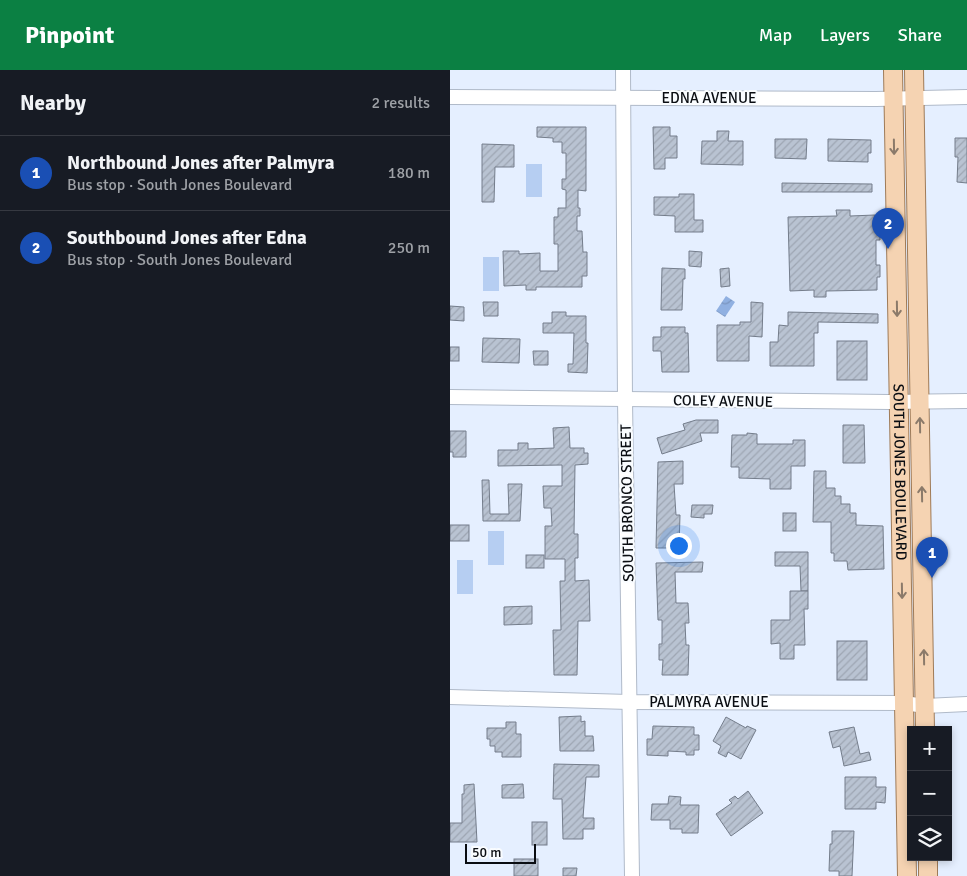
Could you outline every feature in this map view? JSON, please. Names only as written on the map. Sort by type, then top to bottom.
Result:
[{"type":"main road","name":"SOUTH JONES BOULEVARD","points":[[893,70],[907,876]]},
{"type":"main road","name":"SOUTH JONES BOULEVARD","points":[[914,70],[925,726]]},
{"type":"main road","points":[[928,861],[928,876]]},
{"type":"street","name":"SOUTH BRONCO STREET","points":[[623,70],[625,400],[632,876]]},
{"type":"street","name":"EDNA AVENUE","points":[[450,96],[623,98],[967,97]]},
{"type":"street","name":"COLEY AVENUE","points":[[450,397],[625,400],[967,401]]},
{"type":"street","name":"PALMYRA AVENUE","points":[[450,697],[630,702],[904,703],[925,706],[967,704]]},
{"type":"shaded area","points":[[526,164],[542,164],[542,197],[526,197]]},
{"type":"shaded area","points":[[483,257],[499,257],[499,291],[483,291]]},
{"type":"shaded area","points":[[488,531],[504,531],[504,565],[488,565]]},
{"type":"shaded area","points":[[457,560],[473,560],[473,594],[457,594]]},
{"type":"water","points":[[726,296],[735,302],[725,317],[716,311]]},
{"type":"building","points":[[537,127],[586,127],[586,191],[578,190],[580,216],[577,216],[577,231],[582,231],[583,252],[587,252],[587,276],[582,276],[582,287],[536,287],[536,290],[526,290],[526,285],[504,286],[503,251],[519,251],[519,254],[540,253],[540,271],[558,271],[558,244],[554,244],[554,217],[558,217],[558,208],[566,208],[566,190],[562,189],[562,179],[566,179],[566,153],[562,153],[562,142],[553,142],[553,138],[537,137]]},
{"type":"building","points":[[653,127],[670,127],[670,136],[677,136],[677,158],[665,158],[665,169],[654,169]]},
{"type":"building","points":[[717,131],[729,131],[728,141],[743,141],[743,165],[701,164],[702,141],[717,141]]},
{"type":"building","points":[[955,138],[967,138],[967,183],[957,182],[958,157],[955,157]]},
{"type":"building","points":[[775,139],[807,139],[806,159],[775,158]]},
{"type":"building","points":[[828,139],[871,140],[871,153],[868,153],[868,162],[828,161]]},
{"type":"building","points":[[482,144],[514,145],[514,167],[495,167],[494,202],[482,202]]},
{"type":"building","points":[[782,183],[872,184],[872,192],[782,192]]},
{"type":"building","points":[[679,194],[694,194],[694,220],[703,220],[703,232],[675,232],[675,216],[654,215],[654,197],[679,197]]},
{"type":"building","points":[[836,210],[850,210],[850,216],[875,215],[876,229],[880,229],[880,240],[876,240],[876,265],[880,265],[880,277],[877,277],[877,290],[826,291],[826,297],[814,297],[814,290],[790,291],[788,217],[837,216]]},
{"type":"building","points":[[689,251],[702,252],[701,267],[689,266]]},
{"type":"building","points":[[662,268],[685,269],[682,310],[661,310]]},
{"type":"building","points":[[729,268],[730,286],[721,287],[720,269]]},
{"type":"building","points":[[483,302],[498,302],[498,316],[484,316]]},
{"type":"building","points":[[751,302],[763,303],[762,337],[749,336],[749,361],[717,361],[717,325],[740,325],[740,322],[751,322]]},
{"type":"building","points":[[450,306],[464,307],[464,321],[450,320]]},
{"type":"building","points":[[552,312],[566,312],[566,316],[586,316],[586,343],[588,343],[587,373],[568,372],[568,364],[573,364],[574,333],[543,333],[543,323],[552,323]]},
{"type":"building","points":[[788,312],[878,314],[878,323],[818,322],[818,333],[814,333],[814,366],[770,366],[770,342],[778,342],[779,325],[788,326]]},
{"type":"building","points":[[661,327],[685,327],[685,333],[688,333],[689,372],[662,372],[661,351],[653,351],[653,337],[661,337]]},
{"type":"building","points":[[483,338],[520,339],[519,363],[482,362]]},
{"type":"building","points":[[837,341],[867,341],[867,380],[837,380]]},
{"type":"building","points":[[450,347],[459,347],[459,361],[450,361]]},
{"type":"building","points":[[533,351],[548,351],[548,365],[534,365]]},
{"type":"building","points":[[696,420],[718,420],[718,433],[700,433],[702,441],[662,454],[657,438],[685,430],[683,424]]},
{"type":"building","points":[[843,425],[864,425],[865,463],[843,463]]},
{"type":"building","points":[[569,427],[570,448],[584,448],[584,453],[588,453],[588,464],[575,465],[574,534],[578,534],[578,558],[575,558],[575,581],[589,580],[590,621],[578,621],[577,675],[554,675],[553,630],[561,630],[560,581],[565,581],[565,559],[545,559],[545,526],[552,526],[551,508],[544,508],[543,486],[562,486],[562,465],[498,466],[498,450],[518,450],[518,443],[528,443],[528,449],[554,448],[553,428]]},
{"type":"building","points":[[450,431],[466,431],[466,457],[453,457],[453,452],[450,452]]},
{"type":"building","points":[[747,433],[757,434],[757,444],[793,444],[793,440],[805,440],[805,466],[791,466],[791,489],[770,489],[770,479],[739,478],[739,467],[731,467],[732,435],[747,435]]},
{"type":"building","points":[[683,461],[683,484],[674,484],[676,515],[680,515],[679,548],[656,548],[658,462]]},
{"type":"building","points":[[814,471],[826,471],[826,488],[835,488],[835,496],[841,496],[841,504],[850,504],[850,513],[856,513],[856,525],[883,526],[884,569],[848,570],[847,561],[834,561],[834,553],[831,553],[831,522],[813,522]]},
{"type":"building","points":[[482,480],[489,480],[490,514],[509,514],[508,484],[522,484],[520,521],[483,521]]},
{"type":"building","points":[[692,505],[713,505],[712,514],[704,514],[704,518],[691,517]]},
{"type":"building","points":[[783,513],[796,513],[796,531],[783,531]]},
{"type":"building","points":[[450,525],[469,525],[469,541],[450,541]]},
{"type":"building","points":[[775,552],[808,552],[808,591],[801,591],[800,566],[775,566]]},
{"type":"building","points":[[526,555],[544,555],[544,568],[526,568]]},
{"type":"building","points":[[703,562],[702,572],[675,572],[676,603],[688,603],[689,623],[685,623],[686,645],[689,645],[688,675],[662,675],[663,660],[659,660],[659,644],[662,644],[662,620],[658,620],[656,563]]},
{"type":"building","points":[[790,591],[808,591],[808,609],[804,609],[805,645],[794,645],[794,659],[780,659],[780,643],[771,644],[771,620],[790,620]]},
{"type":"building","points":[[532,606],[532,624],[504,625],[504,607]]},
{"type":"building","points":[[837,641],[867,641],[867,680],[837,680]]},
{"type":"building","points":[[581,716],[581,722],[585,721],[585,736],[593,736],[594,751],[560,751],[559,717]]},
{"type":"building","points":[[726,717],[746,728],[747,726],[756,730],[741,759],[728,752],[726,757],[718,753],[721,746],[713,741]]},
{"type":"building","points":[[506,722],[516,722],[516,734],[521,734],[521,757],[502,757],[502,752],[495,752],[495,746],[490,746],[490,739],[487,739],[487,728],[506,728]]},
{"type":"building","points":[[653,726],[694,727],[694,735],[699,735],[699,750],[694,750],[694,755],[686,755],[686,752],[668,751],[668,756],[647,755],[647,739],[652,739]]},
{"type":"building","points":[[854,727],[860,754],[869,752],[871,760],[844,766],[840,746],[833,748],[829,732]]},
{"type":"building","points":[[554,764],[599,765],[599,777],[586,777],[583,818],[594,818],[594,829],[583,829],[583,839],[563,839],[562,799],[553,799]]},
{"type":"building","points":[[845,777],[876,777],[876,787],[886,787],[885,803],[876,802],[876,809],[845,809]]},
{"type":"building","points":[[474,784],[477,842],[450,842],[450,823],[462,823],[462,794],[464,794],[464,785]]},
{"type":"building","points":[[523,784],[524,798],[502,798],[502,785]]},
{"type":"building","points":[[748,791],[763,813],[731,836],[716,814],[732,803],[729,800],[735,796],[738,799]]},
{"type":"building","points":[[669,796],[681,797],[680,805],[699,805],[698,833],[682,833],[682,829],[670,829],[670,820],[651,820],[652,804],[668,804]]},
{"type":"building","points":[[532,822],[547,822],[547,845],[532,845]]},
{"type":"building","points":[[832,831],[854,831],[852,876],[839,876],[839,871],[829,871]]},
{"type":"building","points":[[514,859],[538,859],[538,876],[514,876]]},
{"type":"building","points":[[563,868],[577,868],[576,876],[563,876]]},
{"type":"place","name":"Southbound Jones after Edna","points":[[888,249]]},
{"type":"place","name":"Northbound Jones after Palmyra","points":[[932,578]]}]
